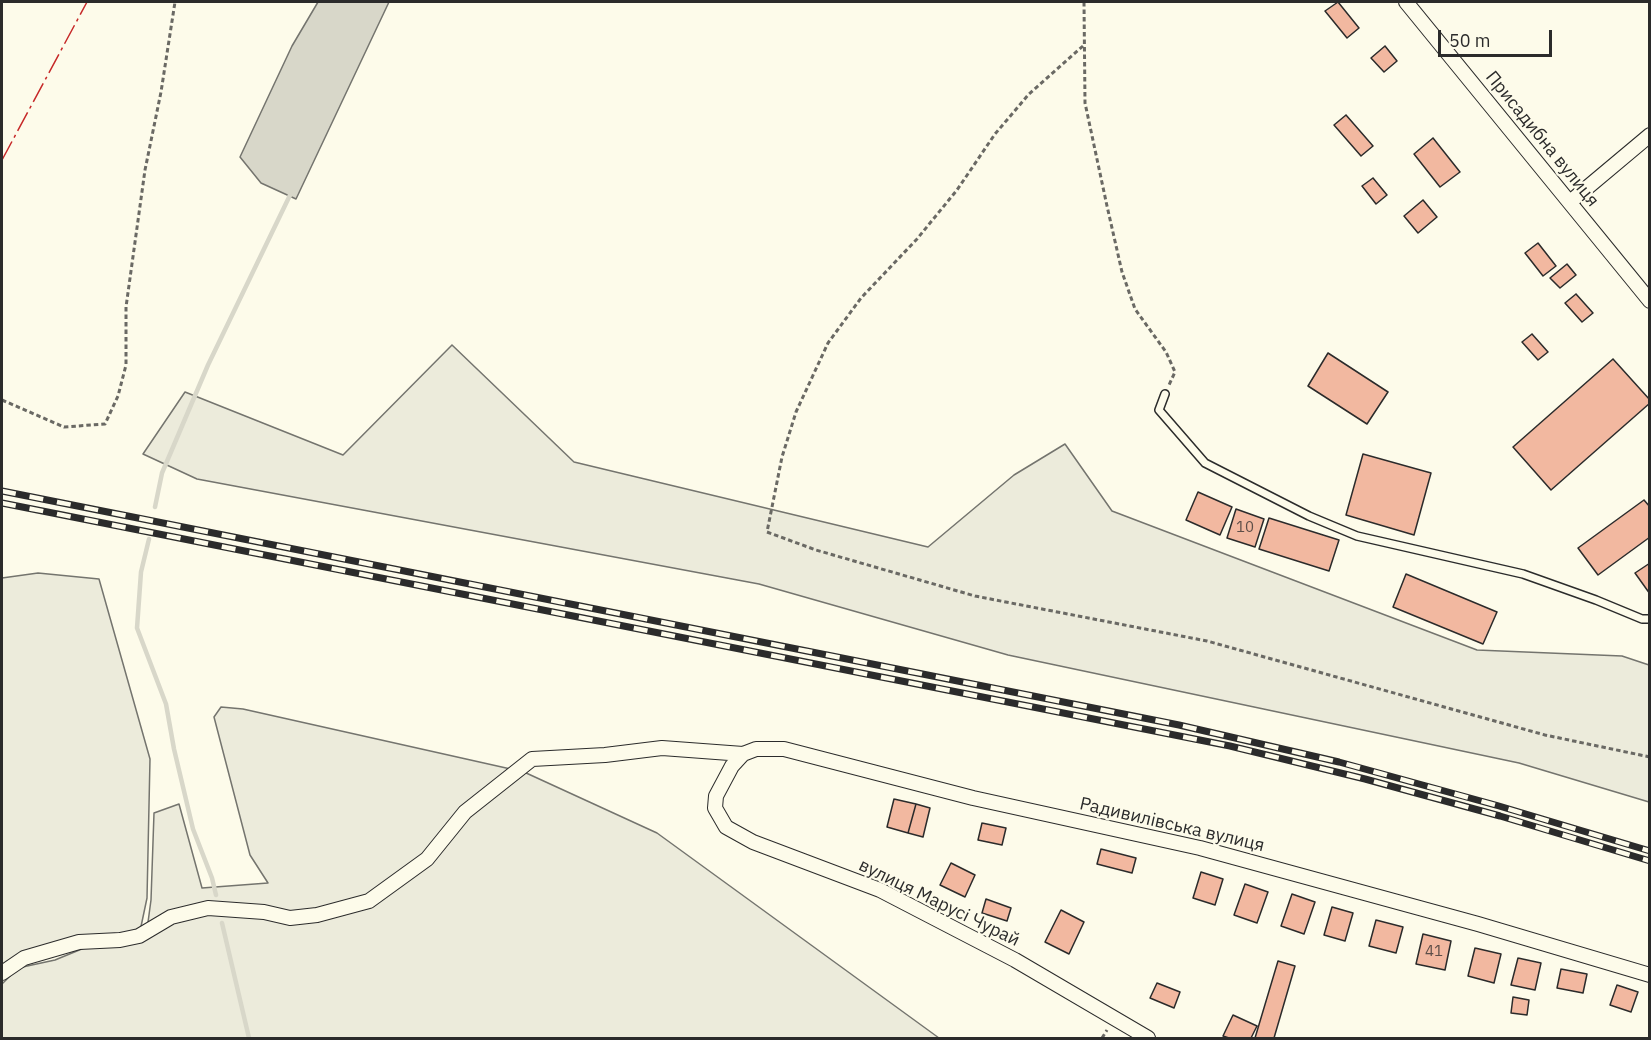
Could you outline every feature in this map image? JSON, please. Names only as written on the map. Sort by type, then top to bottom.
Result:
[{"type":"street","name":"Присадибна вулиця","points":[[1406,2],[1650,301]]},
{"type":"street","points":[[1570,202],[1650,135]]},
{"type":"street","name":"Радивилівська вулиця","points":[[2,973],[24,958],[79,942],[120,940],[139,936],[171,917],[208,908],[264,912],[290,918],[317,915],[369,901],[427,859],[465,812],[532,759],[605,755],[662,748],[742,754],[756,749],[784,749],[973,798],[1200,848],[1478,924],[1650,975]]},
{"type":"street","name":"вулиця Марусі Чурай","points":[[742,754],[732,766],[716,796],[715,808],[726,827],[753,842],[880,891],[1015,960],[1148,1038]]},
{"type":"lane","points":[[1165,394],[1159,410],[1205,463],[1309,516],[1357,536],[1523,574],[1642,619],[1650,619]]},
{"type":"path","points":[[2,400],[64,427],[105,424],[118,396],[126,365],[126,308],[145,170],[161,92],[175,2]]},
{"type":"path","points":[[1084,2],[1085,103],[1122,272],[1134,309],[1166,352],[1175,372],[1165,394]]},
{"type":"path","points":[[1083,46],[1029,94],[995,134],[957,190],[917,240],[861,298],[828,343],[796,412],[782,457],[767,532],[816,550],[975,596],[1207,641],[1545,735],[1650,757]]},
{"type":"shaded area","points":[[318,2],[389,2],[296,199],[261,183],[240,157],[292,46]]},
{"type":"shaded area","points":[[452,345],[574,462],[928,547],[1014,475],[1065,444],[1112,511],[1477,650],[1622,656],[1649,665],[1649,802],[1519,763],[1008,655],[759,584],[197,479],[143,454],[185,392],[343,455]]},
{"type":"shaded area","points":[[38,573],[99,579],[150,759],[147,898],[139,936],[79,942],[2,973],[2,578]]},
{"type":"shaded area","points":[[221,707],[243,709],[524,772],[657,833],[939,1038],[2,1038],[2,984],[18,968],[55,960],[89,946],[146,937],[151,900],[154,813],[179,804],[202,888],[268,883],[250,855],[214,717]]},
{"type":"building","points":[[1338,2],[1359,28],[1347,38],[1325,11]]},
{"type":"building","points":[[1385,46],[1397,61],[1384,72],[1371,58]]},
{"type":"building","points":[[1346,115],[1373,146],[1361,156],[1334,125]]},
{"type":"building","points":[[1433,138],[1460,172],[1440,187],[1414,154]]},
{"type":"building","points":[[1373,178],[1387,195],[1376,204],[1362,186]]},
{"type":"building","points":[[1423,200],[1437,217],[1418,233],[1404,216]]},
{"type":"building","points":[[1538,243],[1556,266],[1543,276],[1525,253]]},
{"type":"building","points":[[1567,264],[1576,275],[1560,288],[1550,278]]},
{"type":"building","points":[[1576,294],[1593,313],[1582,322],[1565,303]]},
{"type":"building","points":[[1532,334],[1548,352],[1538,360],[1522,342]]},
{"type":"building","points":[[1328,353],[1388,392],[1367,424],[1308,386]]},
{"type":"building","points":[[1613,359],[1650,400],[1650,403],[1551,490],[1513,447]]},
{"type":"building","points":[[1363,454],[1431,473],[1414,535],[1346,515]]},
{"type":"building","points":[[1198,492],[1232,507],[1220,535],[1186,520]]},
{"type":"building","points":[[1644,500],[1650,507],[1650,537],[1598,575],[1578,548]]},
{"type":"building","points":[[1236,509],[1264,519],[1255,547],[1227,538]]},
{"type":"building","points":[[1269,518],[1339,540],[1329,571],[1259,549]]},
{"type":"building","points":[[1650,563],[1650,594],[1635,573]]},
{"type":"building","points":[[1406,574],[1497,612],[1483,644],[1393,607]]},
{"type":"building","points":[[894,799],[916,804],[908,833],[887,827]]},
{"type":"building","points":[[916,804],[930,808],[923,837],[908,833]]},
{"type":"building","points":[[982,823],[1006,828],[1002,845],[978,840]]},
{"type":"building","points":[[1101,849],[1136,858],[1132,873],[1097,864]]},
{"type":"building","points":[[951,863],[975,875],[965,897],[940,885]]},
{"type":"building","points":[[1201,872],[1223,879],[1215,905],[1193,898]]},
{"type":"building","points":[[1245,884],[1268,892],[1257,923],[1234,915]]},
{"type":"building","points":[[1292,894],[1315,902],[1304,934],[1281,926]]},
{"type":"building","points":[[986,899],[1011,908],[1007,921],[982,913]]},
{"type":"building","points":[[1332,907],[1353,913],[1345,941],[1324,935]]},
{"type":"building","points":[[1061,910],[1084,922],[1069,954],[1045,942]]},
{"type":"building","points":[[1376,920],[1403,927],[1396,953],[1369,946]]},
{"type":"building","points":[[1423,934],[1451,941],[1445,970],[1416,964]]},
{"type":"building","points":[[1475,948],[1501,954],[1494,983],[1468,976]]},
{"type":"building","points":[[1518,958],[1541,963],[1535,990],[1511,985]]},
{"type":"building","points":[[1278,961],[1295,966],[1274,1038],[1255,1038]]},
{"type":"building","points":[[1561,969],[1587,974],[1583,993],[1557,988]]},
{"type":"building","points":[[1157,983],[1180,992],[1174,1008],[1150,998]]},
{"type":"building","points":[[1617,985],[1638,992],[1631,1012],[1610,1005]]},
{"type":"building","points":[[1513,997],[1529,1000],[1527,1015],[1511,1013]]},
{"type":"building","points":[[1233,1015],[1257,1026],[1251,1038],[1223,1036]]},
{"type":"waterway","points":[[155,507],[162,473],[208,365],[292,191]]},
{"type":"waterway","points":[[149,539],[141,572],[137,628],[166,704],[193,829],[212,878],[216,895]]},
{"type":"waterway","points":[[222,923],[249,1038]]},
{"type":"railway","points":[[2,491],[1179,725],[1339,762],[1650,851]]},
{"type":"railway","points":[[2,503],[1230,746],[1365,779],[1650,861]]},
{"type":"power","points":[[2,160],[87,2]]}]
